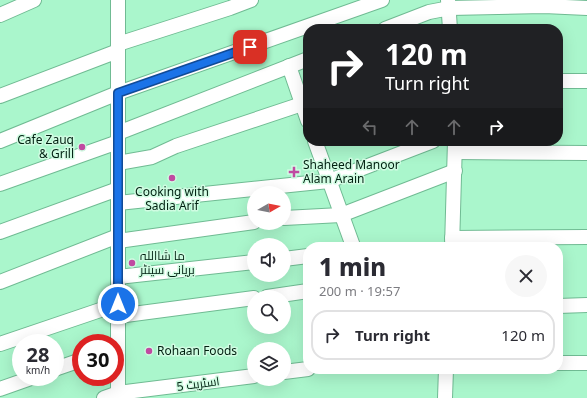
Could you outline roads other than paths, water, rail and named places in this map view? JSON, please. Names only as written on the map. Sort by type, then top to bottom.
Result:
[{"type":"street","points":[[0,15],[34,0]]},
{"type":"street","points":[[117,334],[118,0]]},
{"type":"street","points":[[0,96],[118,47],[251,0]]},
{"type":"street","points":[[314,24],[382,0]]},
{"type":"street","points":[[398,24],[449,4],[587,8]]},
{"type":"street","points":[[449,4],[450,24]]},
{"type":"street","points":[[0,141],[118,93],[303,28]]},
{"type":"street","points":[[0,184],[303,61]]},
{"type":"street","points":[[289,66],[303,98]]},
{"type":"street","points":[[563,81],[587,81]]},
{"type":"street","points":[[118,163],[152,157],[176,146],[303,104]]},
{"type":"street","points":[[317,146],[351,242]]},
{"type":"street","points":[[0,232],[118,196],[329,181],[420,146]]},
{"type":"street","points":[[587,153],[455,146],[452,242],[587,237]]},
{"type":"street","points":[[291,218],[341,215],[455,171]]},
{"type":"street","points":[[0,282],[118,239],[247,223]]},
{"type":"street","points":[[291,257],[303,256]]},
{"type":"street","points":[[118,277],[247,263]]},
{"type":"street","points":[[291,293],[303,292]]},
{"type":"street","points":[[0,344],[118,310],[247,299]]},
{"type":"street","points":[[563,306],[587,305]]},
{"type":"street","points":[[563,363],[587,363]]},
{"type":"street","points":[[291,371],[303,370]]},
{"type":"street","points":[[445,398],[446,374]]},
{"type":"street","name":"اسٹریٹ 5","points":[[104,398],[247,377]]},
{"type":"street","points":[[0,389],[12,385]]},
{"type":"place","name":"Cafe Zauq & Grill","points":[[82,147]]},
{"type":"place","name":"Shaheed Manoor Alam Arain","points":[[294,172]]},
{"type":"place","name":"Cooking with Sadia Arif","points":[[172,178]]},
{"type":"place","name":"ما شااللہ بریانی سینٹر","points":[[132,263]]},
{"type":"place","name":"Rohaan Foods","points":[[149,351]]}]
